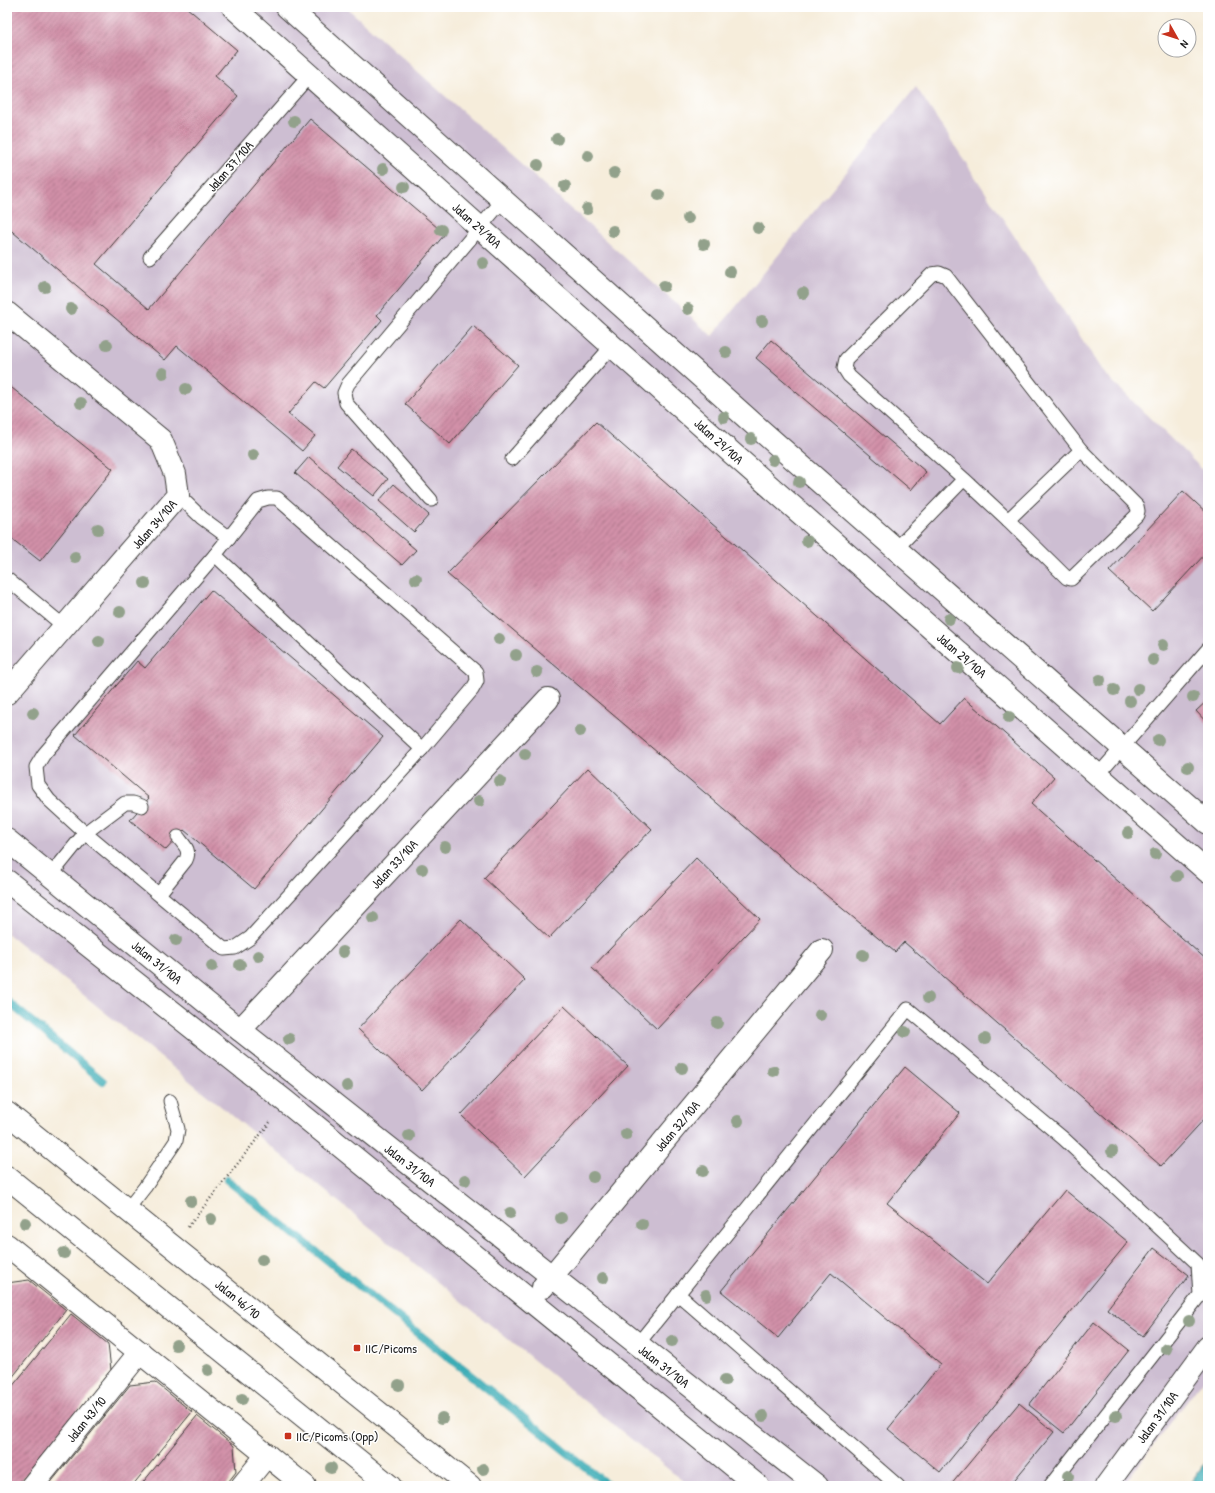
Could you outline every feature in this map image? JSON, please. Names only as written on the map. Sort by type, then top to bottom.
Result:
[{"type":"street","name":"Jalan 29/10A","points":[[233,7],[612,346],[1208,872]]},
{"type":"street","points":[[287,7],[896,549],[1208,823]]},
{"type":"street","name":"Jalan 34/10A","points":[[7,313],[161,440],[175,474],[178,495],[7,693]]},
{"type":"street","name":"Jalan 33/10A","points":[[240,1030],[548,699]]},
{"type":"street","name":"Jalan 31/10A","points":[[7,840],[240,1030],[816,1486]]},
{"type":"street","points":[[7,881],[286,1101],[532,1300],[758,1486]]},
{"type":"street","name":"Jalan 32/10A","points":[[532,1300],[822,950]]},
{"type":"street","name":"Jalan 46/10","points":[[7,1113],[470,1486]]},
{"type":"street","points":[[7,1177],[390,1486]]},
{"type":"street","points":[[8,1249],[140,1352],[305,1486]]},
{"type":"street","name":"Jalan 31/10A","points":[[1106,1486],[1208,1347]]},
{"type":"street","name":"Jalan 43/10","points":[[32,1486],[140,1352]]},
{"type":"street","points":[[242,1486],[267,1455]]},
{"type":"lane","name":"Jalan 37/10A","points":[[150,257],[309,76]]},
{"type":"lane","points":[[431,500],[346,403],[344,393],[348,384],[503,200]]},
{"type":"lane","points":[[939,273],[946,276],[1081,450],[1137,506],[1138,511],[1137,515],[1072,579],[1067,578],[964,479],[850,376],[844,368],[846,359],[932,274],[939,273]]},
{"type":"lane","points":[[512,459],[612,346]]},
{"type":"lane","points":[[1008,520],[1081,450]]},
{"type":"lane","points":[[896,549],[964,479]]},
{"type":"lane","points":[[178,495],[202,518],[229,538]]},
{"type":"lane","points":[[268,498],[277,498],[476,672],[477,681],[472,690],[422,748],[250,938],[235,948],[224,949],[85,833],[49,800],[38,785],[36,768],[44,754],[215,555],[258,501],[268,498]]},
{"type":"lane","points":[[215,555],[422,748]]},
{"type":"lane","points":[[7,579],[65,627]]},
{"type":"lane","points":[[1098,775],[1208,649]]},
{"type":"lane","points":[[51,875],[85,833],[125,802],[133,802],[142,806]]},
{"type":"lane","points":[[159,894],[186,860],[188,855],[188,850],[178,837]]},
{"type":"lane","points":[[637,1345],[908,1009],[1064,1139],[1198,1264],[1200,1295],[1050,1486]]},
{"type":"lane","points":[[127,1210],[145,1188],[176,1141],[178,1129],[170,1101]]},
{"type":"lane","points":[[678,1294],[898,1486]]},
{"type":"path","points":[[173,1247],[286,1101]]},
{"type":"shaded area","points":[[7,7],[346,7],[712,336],[916,87],[1105,374],[1208,475],[1208,1374],[1122,1486],[689,1486],[7,933]]},
{"type":"water","points":[[1208,1458],[1208,1486],[1188,1486]]},
{"type":"building","points":[[7,7],[186,7],[237,50],[215,76],[238,96],[96,264],[149,309],[310,119],[445,234],[377,315],[382,320],[324,388],[316,382],[288,414],[315,436],[302,451],[177,346],[165,360],[7,227]]},
{"type":"building","points":[[473,326],[518,365],[450,444],[405,404]]},
{"type":"building","points":[[771,340],[926,472],[911,490],[756,358]]},
{"type":"building","points":[[7,384],[113,469],[40,561],[7,535]]},
{"type":"building","points":[[596,422],[940,724],[964,698],[1054,777],[1031,804],[1208,961],[1208,1115],[1161,1166],[904,942],[895,952],[803,876],[447,574]]},
{"type":"building","points":[[351,449],[388,479],[374,496],[337,466]]},
{"type":"building","points":[[309,457],[416,550],[402,565],[295,473]]},
{"type":"building","points":[[394,484],[429,515],[414,532],[379,501]]},
{"type":"building","points":[[1183,491],[1208,514],[1208,551],[1152,611],[1109,571]]},
{"type":"building","points":[[211,590],[383,737],[254,889],[184,830],[166,850],[130,820],[149,798],[75,735],[137,661],[145,668]]},
{"type":"building","points":[[1208,700],[1208,724],[1196,711]]},
{"type":"building","points":[[588,768],[652,829],[549,938],[484,878]]},
{"type":"building","points":[[696,858],[760,919],[657,1029],[592,968]]},
{"type":"building","points":[[461,919],[525,980],[422,1090],[358,1029]]},
{"type":"building","points":[[564,1006],[628,1066],[525,1176],[461,1115]]},
{"type":"building","points":[[905,1067],[960,1113],[887,1203],[987,1284],[1065,1190],[1128,1242],[940,1472],[888,1429],[941,1364],[831,1273],[778,1338],[721,1291]]},
{"type":"building","points":[[1154,1248],[1189,1275],[1143,1336],[1107,1309]]},
{"type":"building","points":[[29,1280],[66,1310],[7,1384],[7,1283]]},
{"type":"building","points":[[71,1314],[108,1344],[111,1370],[17,1486],[7,1486],[7,1393]]},
{"type":"building","points":[[1094,1322],[1129,1350],[1064,1433],[1029,1405]]},
{"type":"building","points":[[155,1382],[192,1412],[132,1486],[48,1486],[130,1385]]},
{"type":"building","points":[[1019,1403],[1054,1432],[1011,1484],[1014,1486],[950,1486]]},
{"type":"building","points":[[197,1416],[234,1446],[236,1472],[225,1486],[140,1486]]},
{"type":"waterway","points":[[7,1001],[103,1081]]},
{"type":"waterway","points":[[227,1180],[609,1486]]},
{"type":"place","name":"IIC/Picoms","points":[[357,1348]]},
{"type":"place","name":"IIC/Picoms (Opp)","points":[[288,1436]]}]
